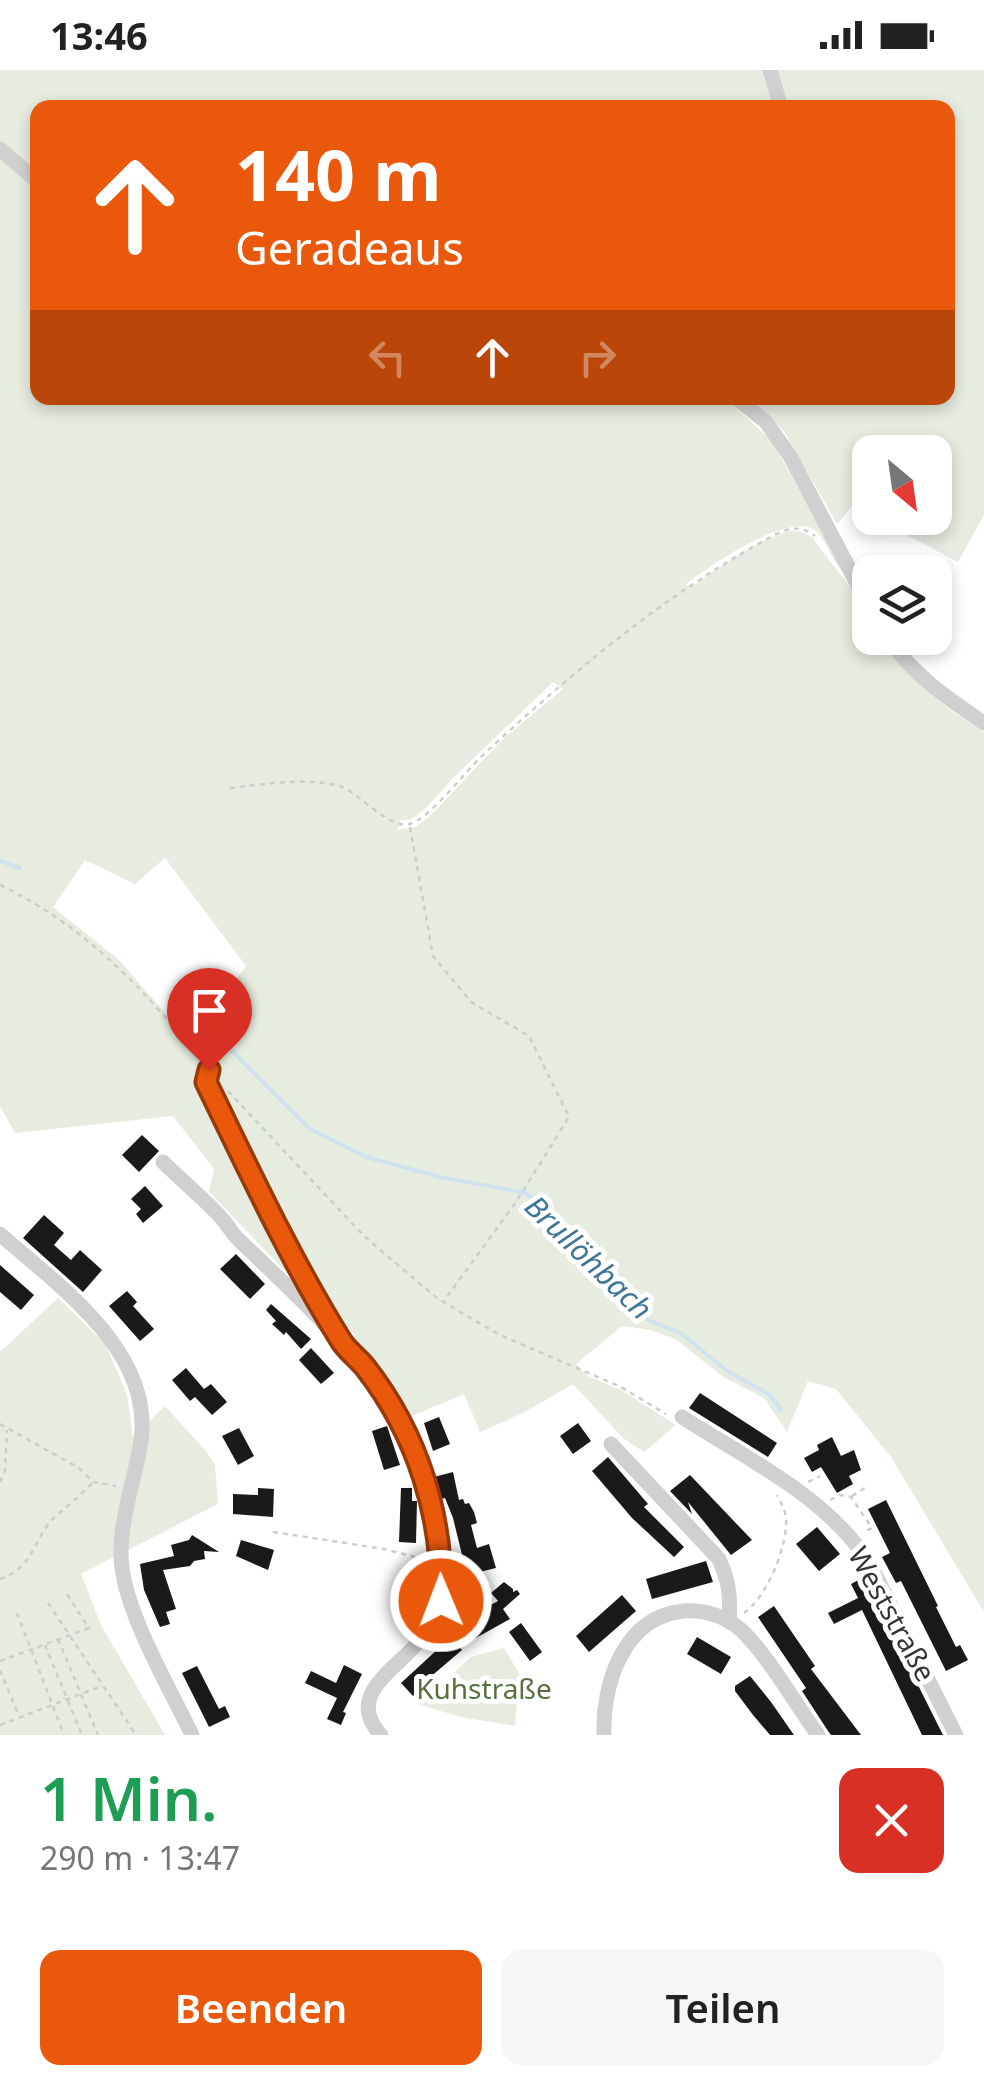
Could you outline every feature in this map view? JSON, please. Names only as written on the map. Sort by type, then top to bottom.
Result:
[{"type":"street","points":[[770,70],[779,100]]},
{"type":"street","points":[[0,149],[30,175]]},
{"type":"street","points":[[745,405],[766,422],[790,456],[852,574]]},
{"type":"street","points":[[899,655],[932,688],[984,723]]},
{"type":"street","points":[[209,1070],[206,1082],[342,1343]]},
{"type":"street","points":[[164,1162],[372,1377],[420,1463],[434,1507],[442,1563],[441,1601],[411,1652],[372,1688],[367,1707],[370,1724],[381,1735]]},
{"type":"street","points":[[0,1234],[112,1340],[136,1388],[143,1432],[120,1541],[123,1577],[140,1624],[192,1735]]},
{"type":"street","name":"Weststraße","points":[[682,1418],[782,1481],[852,1539],[870,1564],[956,1735]]},
{"type":"street","points":[[611,1444],[718,1559],[731,1598],[730,1622]]},
{"type":"street","points":[[604,1735],[604,1706],[612,1674],[627,1646],[646,1625],[673,1612],[693,1610],[730,1622],[750,1641],[818,1735]]},
{"type":"path","points":[[230,788],[336,785],[394,823],[410,824],[428,812],[555,689],[703,576],[730,558],[793,528],[806,529],[822,546]]},
{"type":"path","points":[[410,824],[433,956],[471,1002],[529,1036],[569,1117],[516,1202],[443,1302]]},
{"type":"path","points":[[0,884],[59,918],[114,961],[209,1070],[364,1236],[411,1280],[500,1335],[621,1387],[665,1414],[682,1418]]},
{"type":"path","points":[[0,1424],[79,1468],[92,1482],[132,1489]]},
{"type":"path","points":[[0,1482],[5,1471],[7,1428]]},
{"type":"path","points":[[730,1622],[755,1606],[767,1588],[785,1533],[785,1512],[775,1491],[782,1481]]},
{"type":"path","points":[[0,1579],[18,1571],[56,1516],[75,1504],[92,1482]]},
{"type":"path","points":[[820,1509],[840,1495],[851,1497],[868,1486]]},
{"type":"path","points":[[851,1497],[872,1528],[852,1539]]},
{"type":"path","points":[[273,1532],[384,1549],[442,1563]]},
{"type":"path","points":[[0,1661],[89,1628],[66,1593]]},
{"type":"path","points":[[48,1603],[136,1735]]},
{"type":"path","points":[[17,1613],[62,1734]]},
{"type":"path","points":[[58,1639],[98,1735]]},
{"type":"path","points":[[44,1645],[82,1735]]},
{"type":"path","points":[[0,1670],[20,1718]]},
{"type":"path","points":[[0,1726],[103,1686]]},
{"type":"green space","points":[[0,70],[765,70],[773,100],[30,100],[30,405],[733,405],[772,441],[848,577],[817,532],[805,527],[770,533],[685,585],[693,586],[769,539],[791,531],[805,533],[813,538],[852,591],[852,655],[895,655],[927,691],[984,732],[984,1612],[891,1457],[836,1389],[808,1381],[787,1432],[764,1398],[723,1377],[677,1340],[651,1330],[622,1326],[576,1364],[588,1376],[621,1390],[676,1425],[644,1452],[623,1438],[573,1384],[480,1432],[464,1394],[407,1418],[326,1292],[298,1263],[286,1272],[209,1192],[214,1169],[173,1116],[15,1133],[0,1106]],"holes":[[[553,682],[563,689],[502,740],[431,815],[416,827],[398,830],[400,820],[410,820],[425,809]],[[165,858],[246,966],[204,1020],[183,1033],[118,959],[53,907],[85,860],[135,884]]]},
{"type":"green space","points":[[775,70],[984,70],[984,515],[958,562],[952,555],[906,535],[952,535],[952,435],[852,435],[852,506],[837,524],[784,431],[756,405],[955,405],[955,100],[783,100]]},
{"type":"green space","points":[[58,1298],[105,1344],[127,1394],[133,1437],[165,1406],[215,1465],[218,1504],[81,1574],[101,1625],[165,1735],[0,1735],[0,1352]]},
{"type":"green space","name":"Kuhstraße","points":[[504,1648],[519,1673],[515,1726],[420,1705],[471,1657]]},
{"type":"building","points":[[142,1135],[159,1151],[139,1172],[122,1155]]},
{"type":"building","points":[[145,1186],[163,1206],[143,1223],[136,1214],[141,1209],[131,1199]]},
{"type":"building","points":[[44,1215],[64,1233],[54,1245],[71,1260],[80,1250],[102,1270],[83,1292],[23,1238]]},
{"type":"building","points":[[236,1254],[265,1284],[250,1299],[220,1269]]},
{"type":"building","points":[[0,1265],[34,1295],[21,1310],[0,1292]]},
{"type":"building","points":[[127,1291],[137,1302],[133,1306],[154,1329],[140,1341],[109,1306]]},
{"type":"building","points":[[271,1304],[311,1339],[301,1349],[286,1332],[284,1335],[272,1324],[276,1321],[266,1310]]},
{"type":"building","points":[[311,1348],[334,1373],[321,1384],[299,1360]]},
{"type":"building","points":[[186,1368],[204,1389],[211,1384],[227,1402],[212,1415],[195,1397],[190,1401],[172,1380]]},
{"type":"building","points":[[700,1393],[777,1443],[768,1457],[689,1408]]},
{"type":"building","points":[[439,1417],[450,1444],[433,1451],[424,1423]]},
{"type":"building","points":[[578,1423],[591,1441],[573,1454],[560,1436]]},
{"type":"building","points":[[387,1426],[400,1465],[384,1470],[372,1431]]},
{"type":"building","points":[[239,1428],[254,1456],[238,1465],[222,1436]]},
{"type":"building","points":[[832,1437],[841,1456],[854,1450],[861,1470],[849,1476],[853,1484],[837,1493],[821,1467],[812,1472],[804,1458]]},
{"type":"building","points":[[608,1457],[648,1504],[644,1507],[684,1547],[674,1557],[632,1518],[592,1471]]},
{"type":"building","points":[[453,1472],[459,1500],[469,1503],[474,1512],[477,1523],[471,1525],[477,1548],[489,1544],[496,1568],[467,1575],[453,1518],[434,1477]]},
{"type":"building","points":[[690,1475],[752,1540],[731,1555],[688,1502],[692,1514],[670,1491]]},
{"type":"building","points":[[258,1488],[274,1489],[273,1517],[233,1514],[233,1494],[258,1495]]},
{"type":"building","points":[[401,1488],[412,1488],[412,1501],[417,1501],[416,1543],[399,1542]]},
{"type":"building","points":[[886,1500],[956,1647],[960,1645],[968,1660],[946,1671],[901,1581],[896,1583],[882,1557],[890,1553],[868,1509]]},
{"type":"building","points":[[817,1527],[840,1554],[819,1571],[796,1544]]},
{"type":"building","points":[[192,1535],[219,1552],[204,1551],[205,1559],[190,1566],[163,1570],[176,1609],[166,1612],[170,1624],[160,1627],[144,1590],[140,1564],[174,1556],[171,1545],[189,1540]]},
{"type":"building","points":[[241,1540],[274,1550],[268,1570],[236,1556]]},
{"type":"building","points":[[706,1561],[713,1582],[652,1599],[646,1579]]},
{"type":"building","points":[[864,1577],[943,1735],[922,1735],[862,1610],[834,1624],[828,1613],[858,1598],[851,1584]]},
{"type":"building","points":[[504,1582],[520,1594],[503,1609],[510,1619],[474,1639],[463,1620],[498,1601],[491,1593]]},
{"type":"building","points":[[622,1595],[636,1611],[589,1652],[576,1636]]},
{"type":"building","points":[[774,1606],[815,1666],[811,1669],[861,1735],[831,1735],[828,1731],[802,1691],[806,1688],[758,1617]]},
{"type":"building","points":[[521,1623],[542,1652],[530,1661],[509,1632]]},
{"type":"building","points":[[451,1637],[462,1650],[413,1696],[401,1683]]},
{"type":"building","points":[[697,1637],[731,1657],[721,1674],[687,1654]]},
{"type":"building","points":[[344,1665],[362,1674],[343,1712],[346,1713],[341,1725],[327,1719],[337,1698],[305,1683],[311,1671],[336,1683]]},
{"type":"building","points":[[197,1666],[219,1709],[225,1706],[230,1717],[209,1727],[182,1673]]},
{"type":"building","points":[[750,1676],[794,1735],[770,1735],[735,1691],[735,1686]]},
{"type":"waterway","name":"Brullöhbach","points":[[0,861],[20,868]]},
{"type":"waterway","name":"Brullöhbach","points":[[230,1049],[310,1129],[366,1157],[440,1177],[526,1193],[569,1237],[578,1252],[648,1320],[682,1334],[727,1371],[770,1395],[781,1410]]},
{"type":"route","points":[[209,1070],[206,1082],[278,1224],[342,1343],[376,1383],[420,1463],[434,1507],[442,1563],[441,1601]]}]
